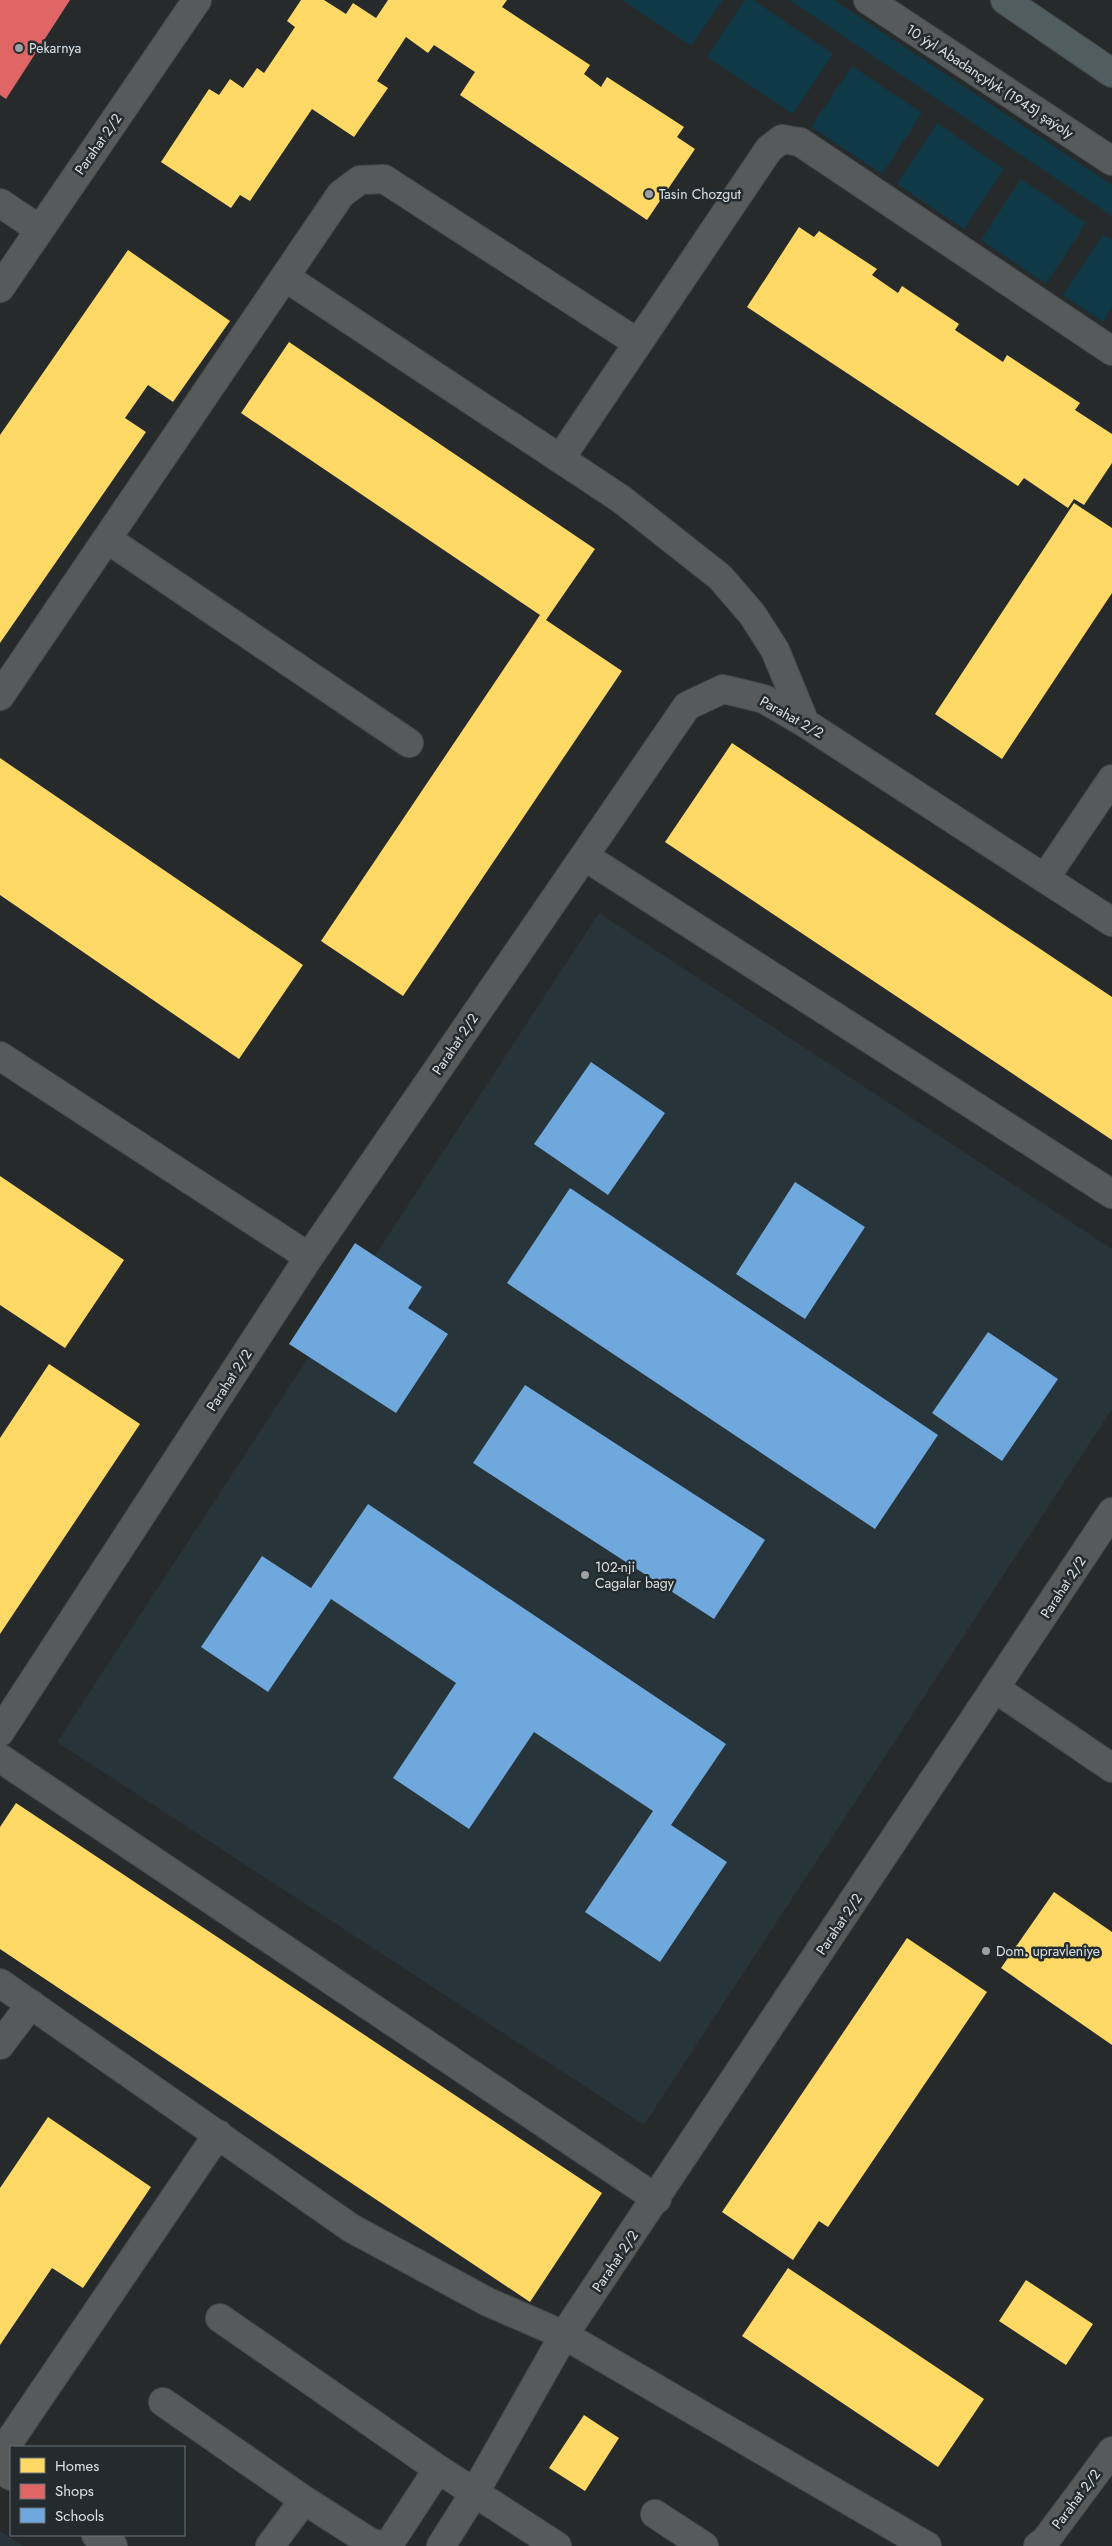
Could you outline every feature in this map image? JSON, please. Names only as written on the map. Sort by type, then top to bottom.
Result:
[{"type":"main road","points":[[1005,0],[1112,73]]},
{"type":"street","name":"Parahat 2/2","points":[[0,288],[196,0]]},
{"type":"street","name":"10 ýyl Abadançylyk (1945) şaýoly","points":[[868,0],[1112,161]]},
{"type":"street","points":[[560,459],[769,149],[782,139],[800,142],[1112,351]]},
{"type":"street","points":[[0,696],[340,194],[360,180],[384,179],[638,344]]},
{"type":"street","points":[[0,203],[39,229]]},
{"type":"street","points":[[285,276],[620,499],[720,577],[752,614],[775,650],[805,723]]},
{"type":"street","points":[[107,539],[409,743]]},
{"type":"street","name":"Parahat 2/2","points":[[0,1732],[309,1257],[687,706],[723,689],[764,699],[805,723],[1112,922]]},
{"type":"street","points":[[1045,878],[1112,779]]},
{"type":"street","points":[[584,856],[1112,1194]]},
{"type":"street","points":[[0,1056],[309,1257]]},
{"type":"street","name":"Parahat 2/2","points":[[441,2546],[475,2492],[564,2336],[657,2199],[1112,1512]]},
{"type":"street","points":[[996,1689],[1112,1768]]},
{"type":"street","points":[[0,1758],[657,2199]]},
{"type":"street","points":[[0,1982],[351,2228],[488,2302],[564,2336],[927,2546]]},
{"type":"street","points":[[0,2046],[31,2004]]},
{"type":"street","points":[[0,2454],[218,2134]]},
{"type":"street","points":[[220,2318],[438,2469],[475,2492],[524,2537],[557,2546]]},
{"type":"street","points":[[163,2402],[304,2500],[368,2541],[381,2546],[391,2541],[438,2469]]},
{"type":"street","name":"Parahat 2/2","points":[[1038,2546],[1045,2541],[1112,2451]]},
{"type":"street","points":[[270,2546],[304,2500]]},
{"type":"street","points":[[655,2514],[704,2546]]},
{"type":"street","points":[[98,2536],[113,2546]]},
{"type":"shaded area","points":[[622,0],[723,0],[691,46]]},
{"type":"shaded area","points":[[745,0],[753,0],[833,54],[793,114],[707,57]]},
{"type":"shaded area","points":[[789,0],[834,0],[1112,185],[1112,216]]},
{"type":"shaded area","points":[[852,66],[922,113],[882,174],[811,127]]},
{"type":"shaded area","points":[[937,123],[1004,169],[964,229],[897,184]]},
{"type":"shaded area","points":[[1021,179],[1086,223],[1046,284],[981,240]]},
{"type":"shaded area","points":[[1103,235],[1112,240],[1112,308],[1103,322],[1063,295]]},
{"type":"shaded area","name":"102-nji Cagalar bagy","points":[[599,913],[1112,1249],[1112,1409],[644,2125],[57,1742]]},
{"type":"shaded area","points":[[0,2531],[23,2546],[0,2546]]},
{"type":"building: Homes","points":[[301,0],[324,0],[346,14],[353,3],[376,18],[388,0],[507,0],[502,7],[590,65],[584,74],[601,87],[607,77],[684,127],[677,137],[695,149],[647,220],[460,95],[475,72],[434,45],[428,53],[406,37],[377,81],[388,88],[354,137],[312,109],[250,201],[240,195],[231,208],[161,162],[209,89],[219,95],[230,79],[243,88],[257,68],[264,73],[295,27],[287,21]]},
{"type":"building: Homes","points":[[799,227],[814,237],[819,231],[877,269],[872,275],[898,293],[902,286],[959,324],[955,330],[1003,362],[1007,355],[1080,403],[1075,410],[1112,434],[1112,463],[1084,505],[1074,499],[1068,508],[1024,478],[1018,486],[747,307]]},
{"type":"building: Homes","points":[[128,250],[230,321],[173,402],[148,385],[125,418],[146,432],[0,643],[0,435]]},
{"type":"building: Homes","points":[[289,342],[595,549],[546,620],[622,671],[403,996],[321,941],[540,615],[241,413]]},
{"type":"building: Homes","points":[[1074,503],[1112,528],[1112,593],[1002,759],[935,714]]},
{"type":"building: Homes","points":[[732,743],[1112,997],[1112,1140],[665,842]]},
{"type":"building: Homes","points":[[0,758],[303,965],[239,1059],[0,895]]},
{"type":"building: Homes","points":[[0,1176],[124,1260],[65,1348],[0,1305]]},
{"type":"building: Homes","points":[[49,1364],[140,1424],[0,1634],[0,1438]]},
{"type":"building: Homes","points":[[16,1803],[602,2193],[530,2302],[0,1949],[0,1827]]},
{"type":"building: Homes","points":[[1054,1892],[1112,1932],[1112,2045],[1001,1968]]},
{"type":"building: Homes","points":[[907,1938],[987,1992],[828,2227],[819,2221],[793,2260],[722,2212]]},
{"type":"building: Homes","points":[[48,2117],[151,2187],[83,2288],[52,2268],[0,2345],[0,2188]]},
{"type":"building: Homes","points":[[788,2268],[984,2399],[938,2467],[742,2336]]},
{"type":"building: Homes","points":[[1026,2280],[1093,2324],[1066,2365],[999,2321]]},
{"type":"building: Homes","points":[[584,2415],[619,2438],[585,2491],[549,2468]]},
{"type":"building: Shops","name":"Pekarnya","points":[[0,0],[70,0],[6,99],[0,95]]},
{"type":"building: Schools","points":[[591,1062],[665,1113],[608,1195],[534,1144]]},
{"type":"building: Schools","points":[[795,1182],[865,1227],[805,1319],[736,1274]]},
{"type":"building: Schools","points":[[570,1188],[938,1435],[875,1529],[507,1283]]},
{"type":"building: Schools","points":[[355,1243],[422,1287],[408,1308],[448,1334],[396,1413],[289,1344]]},
{"type":"building: Schools","points":[[988,1332],[1058,1379],[1002,1461],[932,1413]]},
{"type":"building: Schools","points":[[525,1385],[765,1540],[714,1619],[473,1463]]},
{"type":"building: Schools","points":[[368,1504],[726,1744],[671,1825],[727,1862],[660,1962],[585,1912],[653,1811],[534,1732],[469,1829],[393,1778],[456,1683],[331,1599],[268,1692],[201,1647],[262,1556],[311,1588]]},
{"type":"place","name":"Pekarnya","points":[[19,48]]},
{"type":"place","name":"Tasin Chozgut","points":[[649,194]]},
{"type":"place","name":"102-nji Cagalar bagy","points":[[585,1575]]},
{"type":"place","name":"Dom. upravleniye","points":[[986,1951]]}]
